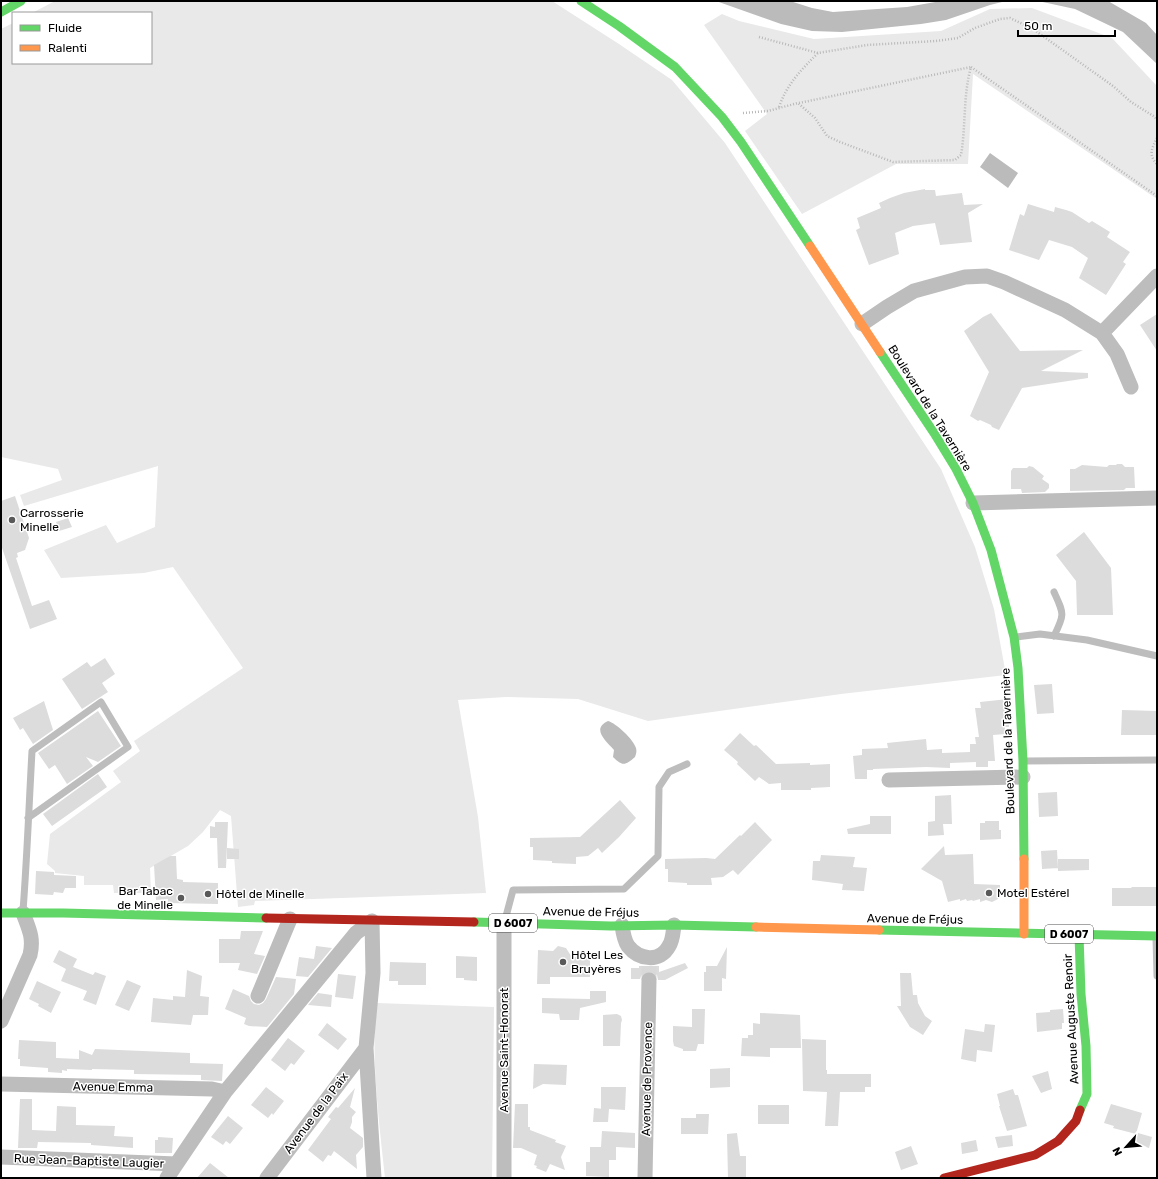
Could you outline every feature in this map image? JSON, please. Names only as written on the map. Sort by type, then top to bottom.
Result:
[{"type":"street","points":[[1,12],[21,1]]},
{"type":"street","name":"Boulevard de la Tavernière","points":[[581,1],[619,26],[675,67],[722,117],[742,142],[934,433],[956,470],[973,503],[991,550],[1014,637],[1018,668],[1023,761],[1022,806],[1024,934]]},
{"type":"street","points":[[862,324],[886,307],[914,292],[965,277],[986,276],[1004,282],[1065,310],[1102,333],[1117,354],[1131,387]]},
{"type":"street","points":[[1102,333],[1157,276]]},
{"type":"street","points":[[973,503],[1157,498]]},
{"type":"street","points":[[889,780],[1023,777]]},
{"type":"street","name":"Avenue de Fréjus","points":[[1,913],[372,921],[674,925],[1156,936]]},
{"type":"street","points":[[1,1021],[30,955],[32,944],[30,931],[23,913]]},
{"type":"street","points":[[258,996],[290,919]]},
{"type":"street","points":[[372,921],[373,973],[366,1048],[374,1178]]},
{"type":"street","points":[[167,1178],[225,1092],[356,933],[372,921]]},
{"type":"street","name":"Avenue Saint-Honorat","points":[[504,922],[504,1178]]},
{"type":"street","points":[[622,925],[623,936],[628,946],[649,968],[656,958],[663,954],[669,946],[673,936],[674,925]]},
{"type":"street","name":"Avenue Auguste Renoir","points":[[944,1178],[1035,1155],[1058,1141],[1076,1121],[1087,1094],[1086,1046],[1079,935]]},
{"type":"street","name":"Avenue de Provence","points":[[645,1178],[649,968]]},
{"type":"street","name":"Avenue de la Paix","points":[[267,1178],[366,1048]]},
{"type":"street","name":"Avenue Emma","points":[[1,1084],[212,1089],[225,1092]]},
{"type":"street","name":"Rue Jean-Baptiste Laugier","points":[[1,1157],[176,1164]]},
{"type":"lane","points":[[1054,592],[1063,613],[1063,620],[1054,636]]},
{"type":"lane","points":[[1014,637],[1040,634],[1087,640],[1157,656]]},
{"type":"lane","points":[[23,913],[28,818],[32,752],[100,702],[128,747],[28,818]]},
{"type":"lane","points":[[1023,761],[1157,760]]},
{"type":"lane","points":[[504,922],[513,890],[624,889],[658,856],[658,787],[669,772],[687,764]]},
{"type":"lane","points":[[1156,936],[1157,976]]},
{"type":"path","points":[[758,37],[818,53],[867,45],[936,42],[958,38],[975,28],[1000,19],[1010,18],[1033,29],[1113,86],[1132,102],[1156,117],[1157,120]]},
{"type":"path","points":[[779,108],[784,93],[801,70],[818,53]]},
{"type":"path","points":[[798,103],[815,118],[827,136],[879,157],[893,162],[954,160],[962,155],[967,81],[971,67]]},
{"type":"path","points":[[742,112],[768,111],[798,103],[971,67],[1157,196]]},
{"type":"path","points":[[1157,138],[1151,151],[1153,159],[1157,164]]},
{"type":"shaded area","points":[[55,1],[552,1],[672,80],[725,143],[941,469],[975,547],[994,609],[1006,675],[841,694],[648,721],[578,699],[506,697],[458,700],[478,817],[486,893],[255,901],[254,905],[238,907],[231,816],[220,810],[203,832],[188,846],[150,868],[151,893],[114,893],[113,885],[84,885],[84,876],[55,873],[55,871],[47,864],[50,834],[121,782],[113,771],[140,751],[134,741],[243,668],[173,567],[144,573],[61,578],[44,550],[106,525],[117,543],[155,527],[158,466],[24,506],[20,495],[62,480],[58,469],[1,457],[1,29],[12,24],[12,64],[152,64],[152,12],[34,12]]},
{"type":"shaded area","points":[[716,1],[790,1],[812,8],[833,12],[907,7],[941,1],[1006,1],[946,20],[842,32],[812,31],[781,24]]},
{"type":"shaded area","points":[[1038,1],[1108,1],[1146,23],[1157,35],[1157,64],[1123,32],[1075,9]]},
{"type":"shaded area","points":[[1032,8],[1112,38],[1157,86],[1157,199],[973,74],[968,164],[896,164],[802,214],[745,131],[767,114],[704,25],[722,14],[739,21],[814,39],[941,31],[990,9]]},
{"type":"shaded area","points":[[990,153],[1018,173],[1008,188],[980,167]]},
{"type":"shaded area","points":[[608,721],[624,732],[635,745],[635,757],[629,762],[624,764],[613,757],[614,750],[604,739],[600,731],[603,724]]},
{"type":"shaded area","points":[[376,1003],[494,1007],[492,1178],[385,1178],[375,1069],[374,1047]]},
{"type":"building","points":[[925,189],[935,190],[936,196],[962,193],[964,205],[983,204],[968,213],[972,242],[940,245],[935,223],[913,226],[895,233],[899,254],[869,265],[856,230],[860,228],[857,218],[881,208],[879,203],[890,198],[904,193]]},
{"type":"building","points":[[1028,204],[1054,212],[1055,207],[1072,212],[1089,223],[1092,221],[1110,232],[1107,237],[1130,252],[1123,262],[1126,264],[1106,295],[1079,278],[1088,258],[1072,247],[1049,240],[1039,260],[1009,250],[1020,214],[1024,216]]},
{"type":"building","points":[[991,313],[1020,351],[1083,350],[1041,371],[1088,373],[1088,378],[1022,388],[999,430],[970,416],[989,372],[964,331]]},
{"type":"building","points":[[1157,314],[1157,351],[1140,325]]},
{"type":"building","points":[[1122,464],[1125,467],[1134,467],[1135,488],[1126,488],[1124,490],[1070,491],[1070,469],[1075,469],[1082,465],[1107,467],[1109,465]]},
{"type":"building","points":[[1029,466],[1033,467],[1044,476],[1042,479],[1049,484],[1049,488],[1045,492],[1022,493],[1021,489],[1011,489],[1011,471],[1013,468],[1027,468]]},
{"type":"building","points":[[15,496],[29,538],[25,550],[17,553],[18,557],[16,558],[32,606],[49,600],[57,619],[30,629],[1,545],[1,501]]},
{"type":"building","points":[[68,518],[72,527],[59,531],[56,522]]},
{"type":"building","points":[[1084,532],[1111,568],[1113,615],[1077,615],[1076,581],[1056,555]]},
{"type":"building","points":[[105,658],[115,674],[102,683],[108,692],[82,709],[62,679],[87,662],[91,667]]},
{"type":"building","points":[[1052,684],[1054,713],[1037,714],[1034,685]]},
{"type":"building","points":[[1008,699],[1009,727],[1005,727],[1005,734],[993,735],[995,761],[988,761],[988,767],[976,767],[976,762],[950,763],[950,768],[926,767],[873,769],[867,770],[867,779],[855,779],[853,756],[862,755],[862,749],[888,748],[887,743],[926,739],[927,750],[942,749],[942,753],[970,752],[970,744],[976,744],[975,737],[979,737],[975,708],[981,708],[980,702]]},
{"type":"building","points":[[44,701],[53,730],[33,744],[23,728],[20,730],[13,718]]},
{"type":"building","points":[[1122,710],[1157,711],[1157,735],[1121,735]]},
{"type":"building","points":[[98,711],[121,746],[98,762],[86,757],[93,766],[67,784],[55,765],[49,769],[38,753]]},
{"type":"building","points":[[740,733],[754,746],[756,745],[776,764],[830,764],[830,787],[811,788],[811,790],[781,790],[781,783],[769,784],[759,777],[755,781],[737,764],[738,762],[724,750]]},
{"type":"building","points":[[98,774],[107,787],[52,826],[43,814]]},
{"type":"building","points":[[1057,792],[1058,816],[1039,817],[1038,793]]},
{"type":"building","points":[[951,795],[952,824],[943,824],[944,835],[928,836],[928,822],[935,821],[935,796]]},
{"type":"building","points":[[620,800],[636,818],[602,853],[598,848],[588,856],[576,857],[576,864],[552,863],[552,861],[533,860],[533,847],[530,847],[530,838],[580,837]]},
{"type":"building","points":[[870,816],[891,816],[891,834],[848,834],[847,829],[870,824]]},
{"type":"building","points":[[985,821],[999,821],[1001,839],[980,840],[980,823],[985,823]]},
{"type":"building","points":[[215,822],[228,822],[226,868],[218,868],[217,838],[210,838],[210,826],[215,827]]},
{"type":"building","points":[[755,822],[772,840],[738,875],[733,870],[723,877],[711,878],[712,885],[687,885],[687,883],[668,882],[668,869],[665,869],[665,859],[715,859]]},
{"type":"building","points":[[944,846],[945,855],[973,854],[974,884],[1000,885],[1000,896],[998,899],[992,902],[986,900],[980,902],[980,899],[967,901],[966,899],[960,901],[960,899],[948,902],[942,881],[921,869]]},
{"type":"building","points":[[227,848],[239,849],[239,859],[227,859]]},
{"type":"building","points":[[1057,850],[1058,868],[1042,869],[1041,851]]},
{"type":"building","points":[[821,855],[855,857],[853,867],[867,868],[864,891],[842,890],[843,884],[812,880],[813,861],[820,861]]},
{"type":"building","points":[[170,856],[176,856],[177,879],[183,880],[183,882],[218,883],[218,904],[168,903],[168,899],[156,900],[154,865]]},
{"type":"building","points":[[1058,859],[1089,859],[1089,870],[1058,871]]},
{"type":"building","points":[[36,871],[54,872],[54,875],[76,876],[76,888],[65,888],[63,893],[54,892],[53,895],[35,894]]},
{"type":"building","points":[[1157,887],[1157,906],[1112,906],[1112,888]]},
{"type":"building","points":[[241,931],[263,931],[254,954],[265,956],[257,974],[238,970],[240,963],[219,963],[219,939],[240,939]]},
{"type":"building","points":[[316,946],[332,948],[308,977],[296,976],[299,957],[314,959]]},
{"type":"building","points":[[558,946],[566,948],[573,959],[579,954],[590,955],[590,977],[550,977],[550,984],[537,984],[538,950],[553,951]]},
{"type":"building","points":[[727,947],[726,979],[722,978],[722,991],[704,991],[704,972],[706,972],[706,966],[717,966]]},
{"type":"building","points":[[59,950],[77,959],[73,967],[93,975],[95,972],[106,976],[96,1005],[83,1000],[87,991],[61,981],[66,969],[53,962]]},
{"type":"building","points":[[456,956],[477,957],[477,981],[456,978]]},
{"type":"building","points":[[390,962],[426,963],[426,985],[398,985],[398,981],[389,981]]},
{"type":"building","points":[[685,963],[688,968],[665,980],[658,980],[657,975],[650,971],[644,972],[640,979],[631,979],[631,968],[639,968],[639,966],[659,966],[659,972]]},
{"type":"building","points":[[187,970],[202,976],[200,996],[209,997],[208,1015],[193,1015],[191,1025],[151,1022],[153,998],[173,1000],[173,996],[185,997]]},
{"type":"building","points":[[900,973],[911,973],[913,995],[917,995],[918,1003],[925,1016],[932,1021],[923,1035],[910,1027],[897,1006],[901,1006]]},
{"type":"building","points":[[338,974],[356,976],[353,999],[335,997]]},
{"type":"building","points":[[276,977],[296,979],[294,994],[267,1027],[249,1026],[244,1024],[246,1018],[225,1009],[233,989],[249,996],[254,1004],[259,1005],[263,1003]]},
{"type":"building","points":[[127,980],[141,986],[129,1011],[115,1005]]},
{"type":"building","points":[[37,981],[61,992],[51,1013],[29,999]]},
{"type":"building","points":[[590,991],[606,991],[606,1002],[580,1008],[579,1020],[560,1020],[559,1014],[542,1013],[542,998],[590,999]]},
{"type":"building","points":[[318,993],[332,995],[331,1007],[308,1005]]},
{"type":"building","points":[[692,1009],[705,1009],[704,1044],[698,1044],[696,1051],[683,1051],[683,1049],[674,1046],[673,1026],[692,1027]]},
{"type":"building","points":[[1063,1009],[1064,1023],[1062,1023],[1062,1029],[1037,1032],[1036,1013]]},
{"type":"building","points":[[760,1013],[800,1015],[801,1048],[770,1048],[770,1057],[741,1056],[742,1038],[748,1038],[748,1035],[753,1035],[753,1023],[760,1024]]},
{"type":"building","points":[[617,1014],[621,1016],[622,1020],[620,1046],[603,1046],[603,1015]]},
{"type":"building","points":[[327,1023],[347,1039],[338,1050],[318,1035]]},
{"type":"building","points":[[985,1024],[995,1025],[992,1052],[977,1050],[976,1062],[961,1059],[965,1029],[984,1032]]},
{"type":"building","points":[[288,1038],[305,1051],[294,1065],[291,1063],[285,1071],[271,1060]]},
{"type":"building","points":[[802,1039],[826,1040],[827,1074],[871,1074],[871,1087],[865,1087],[865,1092],[840,1092],[838,1126],[825,1126],[827,1092],[803,1091]]},
{"type":"building","points":[[19,1040],[56,1042],[56,1058],[79,1059],[79,1050],[92,1055],[95,1049],[190,1053],[190,1063],[223,1064],[222,1081],[201,1080],[201,1075],[134,1074],[134,1070],[67,1069],[67,1071],[62,1070],[62,1073],[48,1072],[48,1068],[20,1066],[20,1059],[18,1059]]},
{"type":"building","points":[[534,1064],[567,1065],[566,1085],[543,1084],[533,1089]]},
{"type":"building","points":[[730,1068],[730,1087],[710,1088],[710,1069]]},
{"type":"building","points":[[1048,1071],[1052,1089],[1041,1093],[1032,1076]]},
{"type":"building","points":[[266,1087],[284,1101],[273,1115],[272,1113],[268,1118],[251,1105]]},
{"type":"building","points":[[601,1087],[626,1087],[625,1110],[609,1109],[608,1122],[593,1122],[594,1108],[601,1109]]},
{"type":"building","points":[[355,1088],[350,1107],[356,1112],[352,1117],[350,1128],[363,1138],[363,1147],[356,1155],[357,1169],[334,1151],[331,1156],[328,1155],[323,1162],[308,1150],[331,1119],[328,1117]]},
{"type":"building","points":[[1013,1089],[1015,1095],[1018,1095],[1027,1126],[1007,1131],[999,1106],[997,1094]]},
{"type":"building","points":[[20,1099],[32,1099],[32,1130],[56,1131],[57,1106],[76,1107],[76,1125],[115,1126],[114,1136],[133,1137],[133,1148],[91,1145],[91,1143],[38,1142],[37,1148],[18,1148]]},
{"type":"building","points":[[515,1104],[528,1104],[528,1127],[530,1127],[530,1130],[556,1140],[555,1142],[566,1146],[561,1157],[565,1170],[550,1164],[546,1172],[536,1168],[537,1166],[534,1165],[537,1155],[521,1148],[513,1148]]},
{"type":"building","points":[[1111,1104],[1142,1113],[1136,1134],[1113,1128],[1114,1126],[1104,1123]]},
{"type":"building","points":[[758,1105],[789,1105],[789,1124],[758,1124]]},
{"type":"building","points":[[696,1114],[709,1114],[708,1134],[681,1134],[681,1118],[696,1118]]},
{"type":"building","points":[[228,1116],[243,1128],[230,1144],[226,1141],[223,1145],[211,1137]]},
{"type":"building","points":[[602,1131],[635,1133],[635,1148],[616,1147],[616,1160],[609,1160],[609,1177],[586,1176],[586,1162],[590,1162],[590,1147],[601,1147]]},
{"type":"building","points":[[737,1133],[740,1156],[746,1156],[746,1178],[728,1178],[727,1134]]},
{"type":"building","points":[[1138,1133],[1152,1137],[1149,1148],[1135,1144]]},
{"type":"building","points":[[1012,1135],[1013,1146],[998,1148],[995,1137]]},
{"type":"building","points":[[158,1137],[173,1138],[172,1153],[155,1153],[155,1140],[158,1140]]},
{"type":"building","points":[[976,1140],[978,1151],[962,1154],[961,1143]]},
{"type":"building","points":[[911,1146],[918,1164],[901,1170],[895,1152]]},
{"type":"building","points":[[210,1163],[229,1178],[197,1178]]},
{"type":"tunnel","points":[[649,966],[649,980]]},
{"type":"traffic: fast","points":[[1,12],[21,1]]},
{"type":"traffic: fast","points":[[581,1],[619,26],[675,67],[722,117],[741,142],[810,246]]},
{"type":"traffic: fast","points":[[880,352],[956,469],[973,503],[991,550],[1014,637],[1018,668],[1023,761],[1024,859]]},
{"type":"traffic: fast","points":[[1,913],[266,918]]},
{"type":"traffic: fast","points":[[474,922],[611,926],[674,925],[756,927]]},
{"type":"traffic: fast","points":[[879,930],[1157,936]]},
{"type":"traffic: fast","points":[[1079,935],[1081,994],[1086,1046],[1087,1094],[1080,1110]]},
{"type":"traffic: slow","points":[[810,246],[880,352]]},
{"type":"traffic: slow","points":[[1024,859],[1024,934]]},
{"type":"traffic: slow","points":[[756,927],[879,930]]},
{"type":"traffic: jam","points":[[266,918],[474,922]]},
{"type":"traffic: jam","points":[[944,1178],[1035,1155],[1058,1141],[1076,1121],[1080,1110]]},
{"type":"place","name":"Carrosserie Minelle","points":[[12,520]]},
{"type":"place","name":"Motel Estérel","points":[[989,893]]},
{"type":"place","name":"Hôtel de Minelle","points":[[208,894]]},
{"type":"place","name":"Bar Tabac de Minelle","points":[[181,898]]},
{"type":"place","name":"Hôtel Les Bruyères","points":[[563,962]]}]
